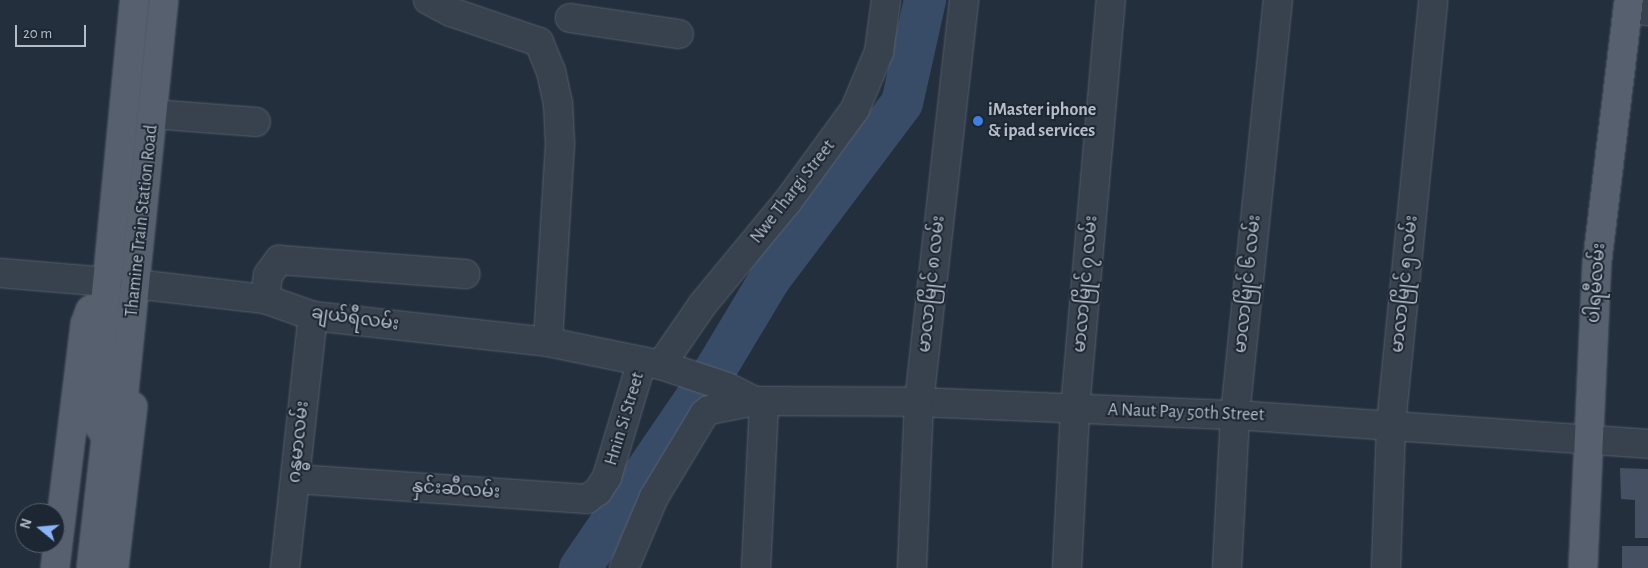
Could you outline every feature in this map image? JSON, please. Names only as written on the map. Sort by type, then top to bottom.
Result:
[{"type":"main road","name":"Thamine Train Station Road","points":[[134,0],[94,418],[106,437],[121,422],[164,0]]},
{"type":"main road","name":"ပါရမီလမ်း","points":[[1583,568],[1597,263],[1635,6]]},
{"type":"main road","points":[[55,568],[85,324],[94,299],[108,282]]},
{"type":"main road","points":[[114,568],[142,325],[143,300],[134,284]]},
{"type":"main road","points":[[91,568],[106,437]]},
{"type":"street","name":"Nwe Thargi Street","points":[[663,366],[704,304],[788,201],[855,109],[879,52],[886,0]]},
{"type":"street","name":"မာလာမြိုင် ၈ လမ်း","points":[[912,568],[919,402],[964,0]]},
{"type":"street","name":"မာလာမြိုင် ၇ လမ်း","points":[[1067,568],[1075,409],[1111,0]]},
{"type":"street","name":"မာလာမြိုင် ၆ လမ်း","points":[[1227,568],[1235,415],[1278,0]]},
{"type":"street","name":"မာလာမြိုင် ၅ လမ်း","points":[[1386,568],[1391,424],[1433,0]]},
{"type":"street","points":[[445,4],[539,42],[551,71],[558,103],[560,144],[548,342]]},
{"type":"street","points":[[539,42],[572,9],[679,34]]},
{"type":"street","points":[[153,114],[256,122]]},
{"type":"street","points":[[265,299],[268,275],[279,260],[465,274]]},
{"type":"street","points":[[0,273],[108,282]]},
{"type":"street","name":"ချယ်ရီလမ်း","points":[[134,284],[265,299],[312,316],[548,342],[663,366],[727,387]]},
{"type":"street","name":"ဂန္ဓမာလမ်း","points":[[285,568],[312,316]]},
{"type":"street","name":"Hnin Si Street","points":[[607,477],[663,366]]},
{"type":"street","name":"A Naut Pay 50th Street","points":[[727,387],[760,401],[919,402],[1235,415],[1391,424],[1648,444]]},
{"type":"street","points":[[624,568],[654,497],[704,414],[709,410],[760,401],[756,568]]},
{"type":"street","name":"နှင်းဆီလမ်း","points":[[295,479],[586,499],[598,491],[607,477]]},
{"type":"building","points":[[1620,468],[1648,469],[1648,538],[1635,538],[1635,500],[1621,499]]},
{"type":"building","points":[[1622,546],[1648,546],[1648,568],[1622,568]]},
{"type":"waterway","points":[[580,568],[717,367],[769,280],[902,103],[925,0]]},
{"type":"place","name":"iMaster iphone & ipad services","points":[[978,121]]}]
